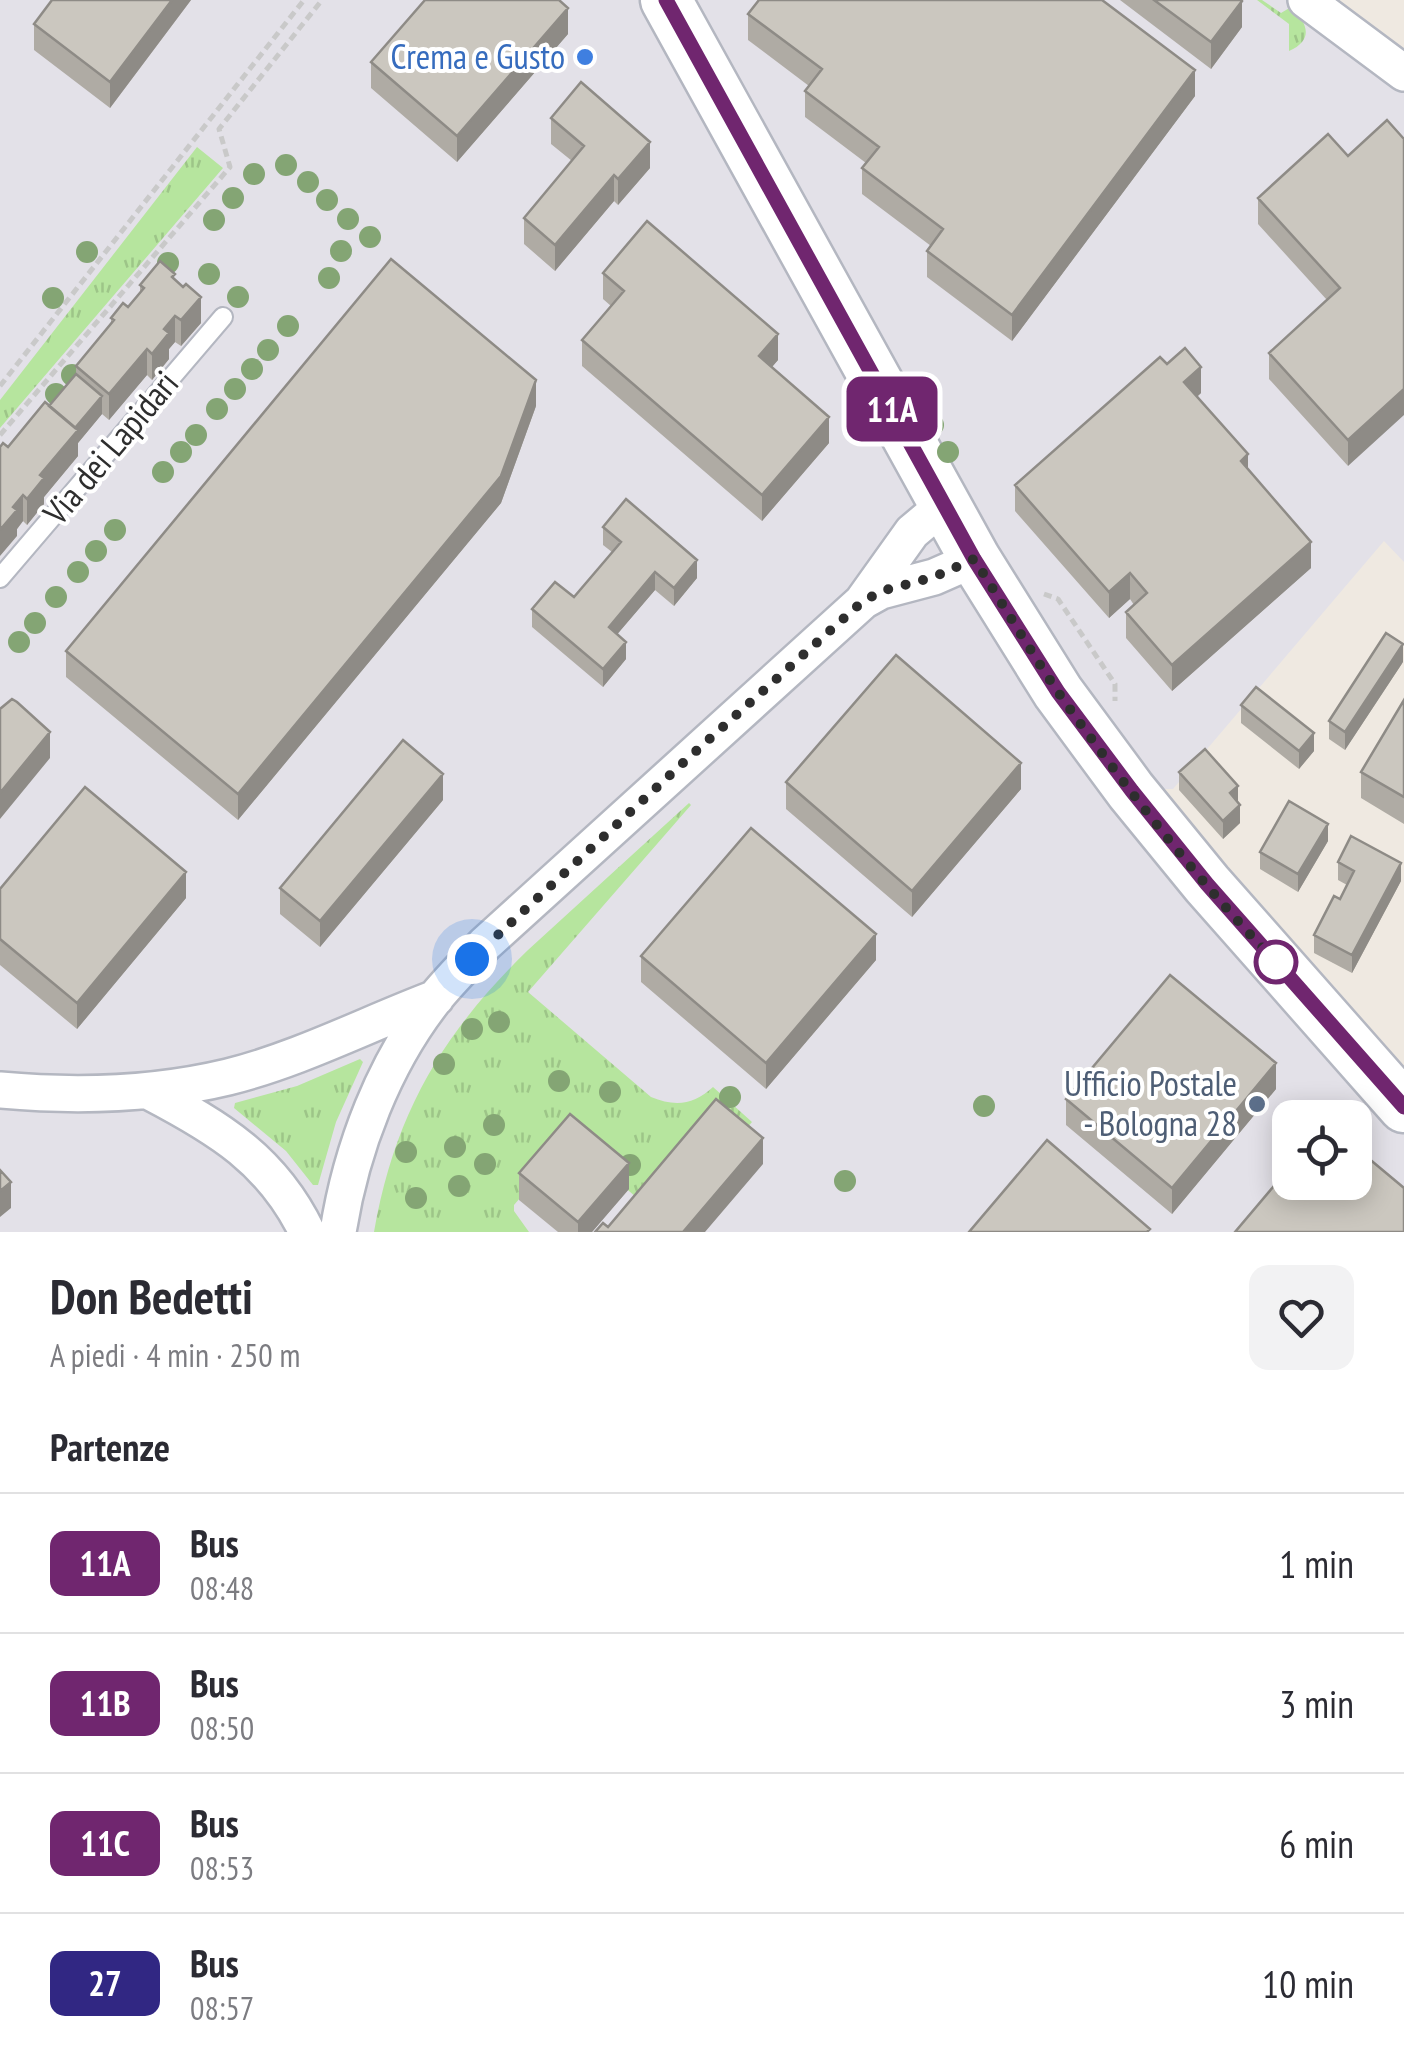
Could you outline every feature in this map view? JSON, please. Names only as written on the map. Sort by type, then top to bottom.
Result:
[{"type":"street","points":[[666,0],[974,559],[1058,692],[1207,884],[1404,1107]]},
{"type":"street","points":[[1306,0],[1404,74]]},
{"type":"street","points":[[338,1232],[348,1184],[374,1106],[411,1035],[436,998],[485,944],[862,602],[912,532],[944,504]]},
{"type":"street","points":[[862,602],[882,591],[934,577],[974,559]]},
{"type":"street","points":[[0,1090],[49,1094],[150,1092],[230,1076],[436,998]]},
{"type":"street","points":[[150,1092],[211,1126],[254,1157],[285,1193],[308,1232]]},
{"type":"lane","name":"Via dei Lapidari","points":[[0,578],[223,317]]},
{"type":"path","points":[[0,386],[304,0]]},
{"type":"path","points":[[0,434],[230,167],[218,129],[322,0]]},
{"type":"path","points":[[1040,592],[1058,599],[1115,684],[1115,715]]},
{"type":"shaded area","points":[[0,0],[1306,0],[1404,73],[1404,562],[1384,541],[1173,789],[1118,789],[1404,1132],[1404,1232],[0,1232]]},
{"type":"green space","points":[[1257,0],[1281,13],[1291,7],[1306,31],[1297,47],[1289,51],[1289,24]]},
{"type":"green space","points":[[197,147],[223,168],[0,428],[0,400]]},
{"type":"green space","points":[[689,803],[528,992],[651,1097],[684,1102],[699,1098],[713,1087],[752,1122],[739,1137],[644,1204],[570,1140],[514,1205],[529,1232],[374,1232],[383,1189],[409,1113],[447,1045],[528,950]]},
{"type":"green space","points":[[360,1059],[363,1062],[336,1122],[318,1185],[313,1185],[286,1151],[234,1108],[235,1103],[297,1086]]},
{"type":"building","points":[[52,0],[172,0],[110,82],[34,24]]},
{"type":"building","points":[[425,0],[559,0],[568,8],[457,136],[371,62]]},
{"type":"building","points":[[759,0],[1102,0],[1195,70],[1012,315],[927,251],[943,229],[862,168],[879,147],[805,91],[822,69],[748,14]]},
{"type":"building","points":[[1154,0],[1241,0],[1242,1],[1211,42]]},
{"type":"building","points":[[581,82],[650,142],[618,179],[614,175],[555,245],[524,218],[584,146],[551,118]]},
{"type":"building","points":[[1387,120],[1404,139],[1404,389],[1348,440],[1269,353],[1340,288],[1258,198],[1328,134],[1348,156]]},
{"type":"building","points":[[647,221],[778,334],[759,356],[829,417],[762,495],[582,340],[624,291],[603,273]]},
{"type":"building","points":[[391,259],[536,380],[501,476],[238,794],[66,651]]},
{"type":"building","points":[[160,261],[183,287],[186,284],[201,297],[181,320],[175,316],[164,329],[169,333],[152,354],[147,349],[109,394],[76,366],[123,303],[128,307],[144,288],[140,285]]},
{"type":"building","points":[[1185,348],[1201,367],[1184,382],[1248,454],[1241,461],[1311,542],[1172,665],[1126,612],[1147,593],[1130,573],[1109,592],[1015,485],[1160,357],[1167,364]]},
{"type":"building","points":[[76,374],[102,396],[75,428],[49,406]]},
{"type":"building","points":[[45,402],[78,430],[40,475],[44,478],[27,499],[23,495],[13,507],[17,510],[0,530],[0,447],[3,443],[8,447]]},
{"type":"building","points":[[626,499],[697,560],[674,588],[655,572],[609,627],[626,642],[603,669],[532,609],[555,582],[574,597],[621,542],[603,527]]},
{"type":"building","points":[[1386,633],[1403,644],[1345,732],[1329,721]]},
{"type":"building","points":[[896,655],[1021,763],[912,891],[786,782]]},
{"type":"building","points":[[1256,687],[1314,733],[1299,751],[1241,705]]},
{"type":"building","points":[[12,699],[50,732],[0,793],[0,709]]},
{"type":"building","points":[[1404,700],[1404,797],[1361,772]]},
{"type":"building","points":[[403,740],[443,774],[320,921],[280,888]]},
{"type":"building","points":[[1205,749],[1238,786],[1230,793],[1240,805],[1223,821],[1179,772]]},
{"type":"building","points":[[85,787],[186,872],[77,1003],[0,939],[0,889]]},
{"type":"building","points":[[1289,801],[1328,824],[1298,874],[1260,852]]},
{"type":"building","points":[[751,828],[876,934],[766,1063],[641,956]]},
{"type":"building","points":[[1351,836],[1401,863],[1352,955],[1314,935],[1334,896],[1340,899],[1354,871],[1338,862]]},
{"type":"building","points":[[1170,975],[1276,1063],[1172,1188],[1066,1099]]},
{"type":"building","points":[[716,1099],[763,1138],[683,1232],[595,1232],[603,1223],[608,1227]]},
{"type":"building","points":[[570,1114],[629,1163],[578,1222],[519,1173]]},
{"type":"building","points":[[1047,1140],[1150,1229],[969,1232]]},
{"type":"building","points":[[1372,1161],[1404,1188],[1404,1232],[1235,1232],[1272,1188],[1272,1200],[1372,1200]]},
{"type":"building","points":[[0,1170],[11,1182],[0,1191]]},
{"type":"bus line","name":"11A","points":[[666,0],[974,559],[1058,692],[1207,884],[1404,1107]]},
{"type":"place","name":"Crema e Gusto","points":[[585,57]]},
{"type":"place","name":"Ufficio Postale - Bologna 28","points":[[1257,1104]]},
{"type":"route","points":[[472,959],[862,602],[882,591],[949,572],[974,559],[1058,692],[1118,774],[1276,962]]}]
